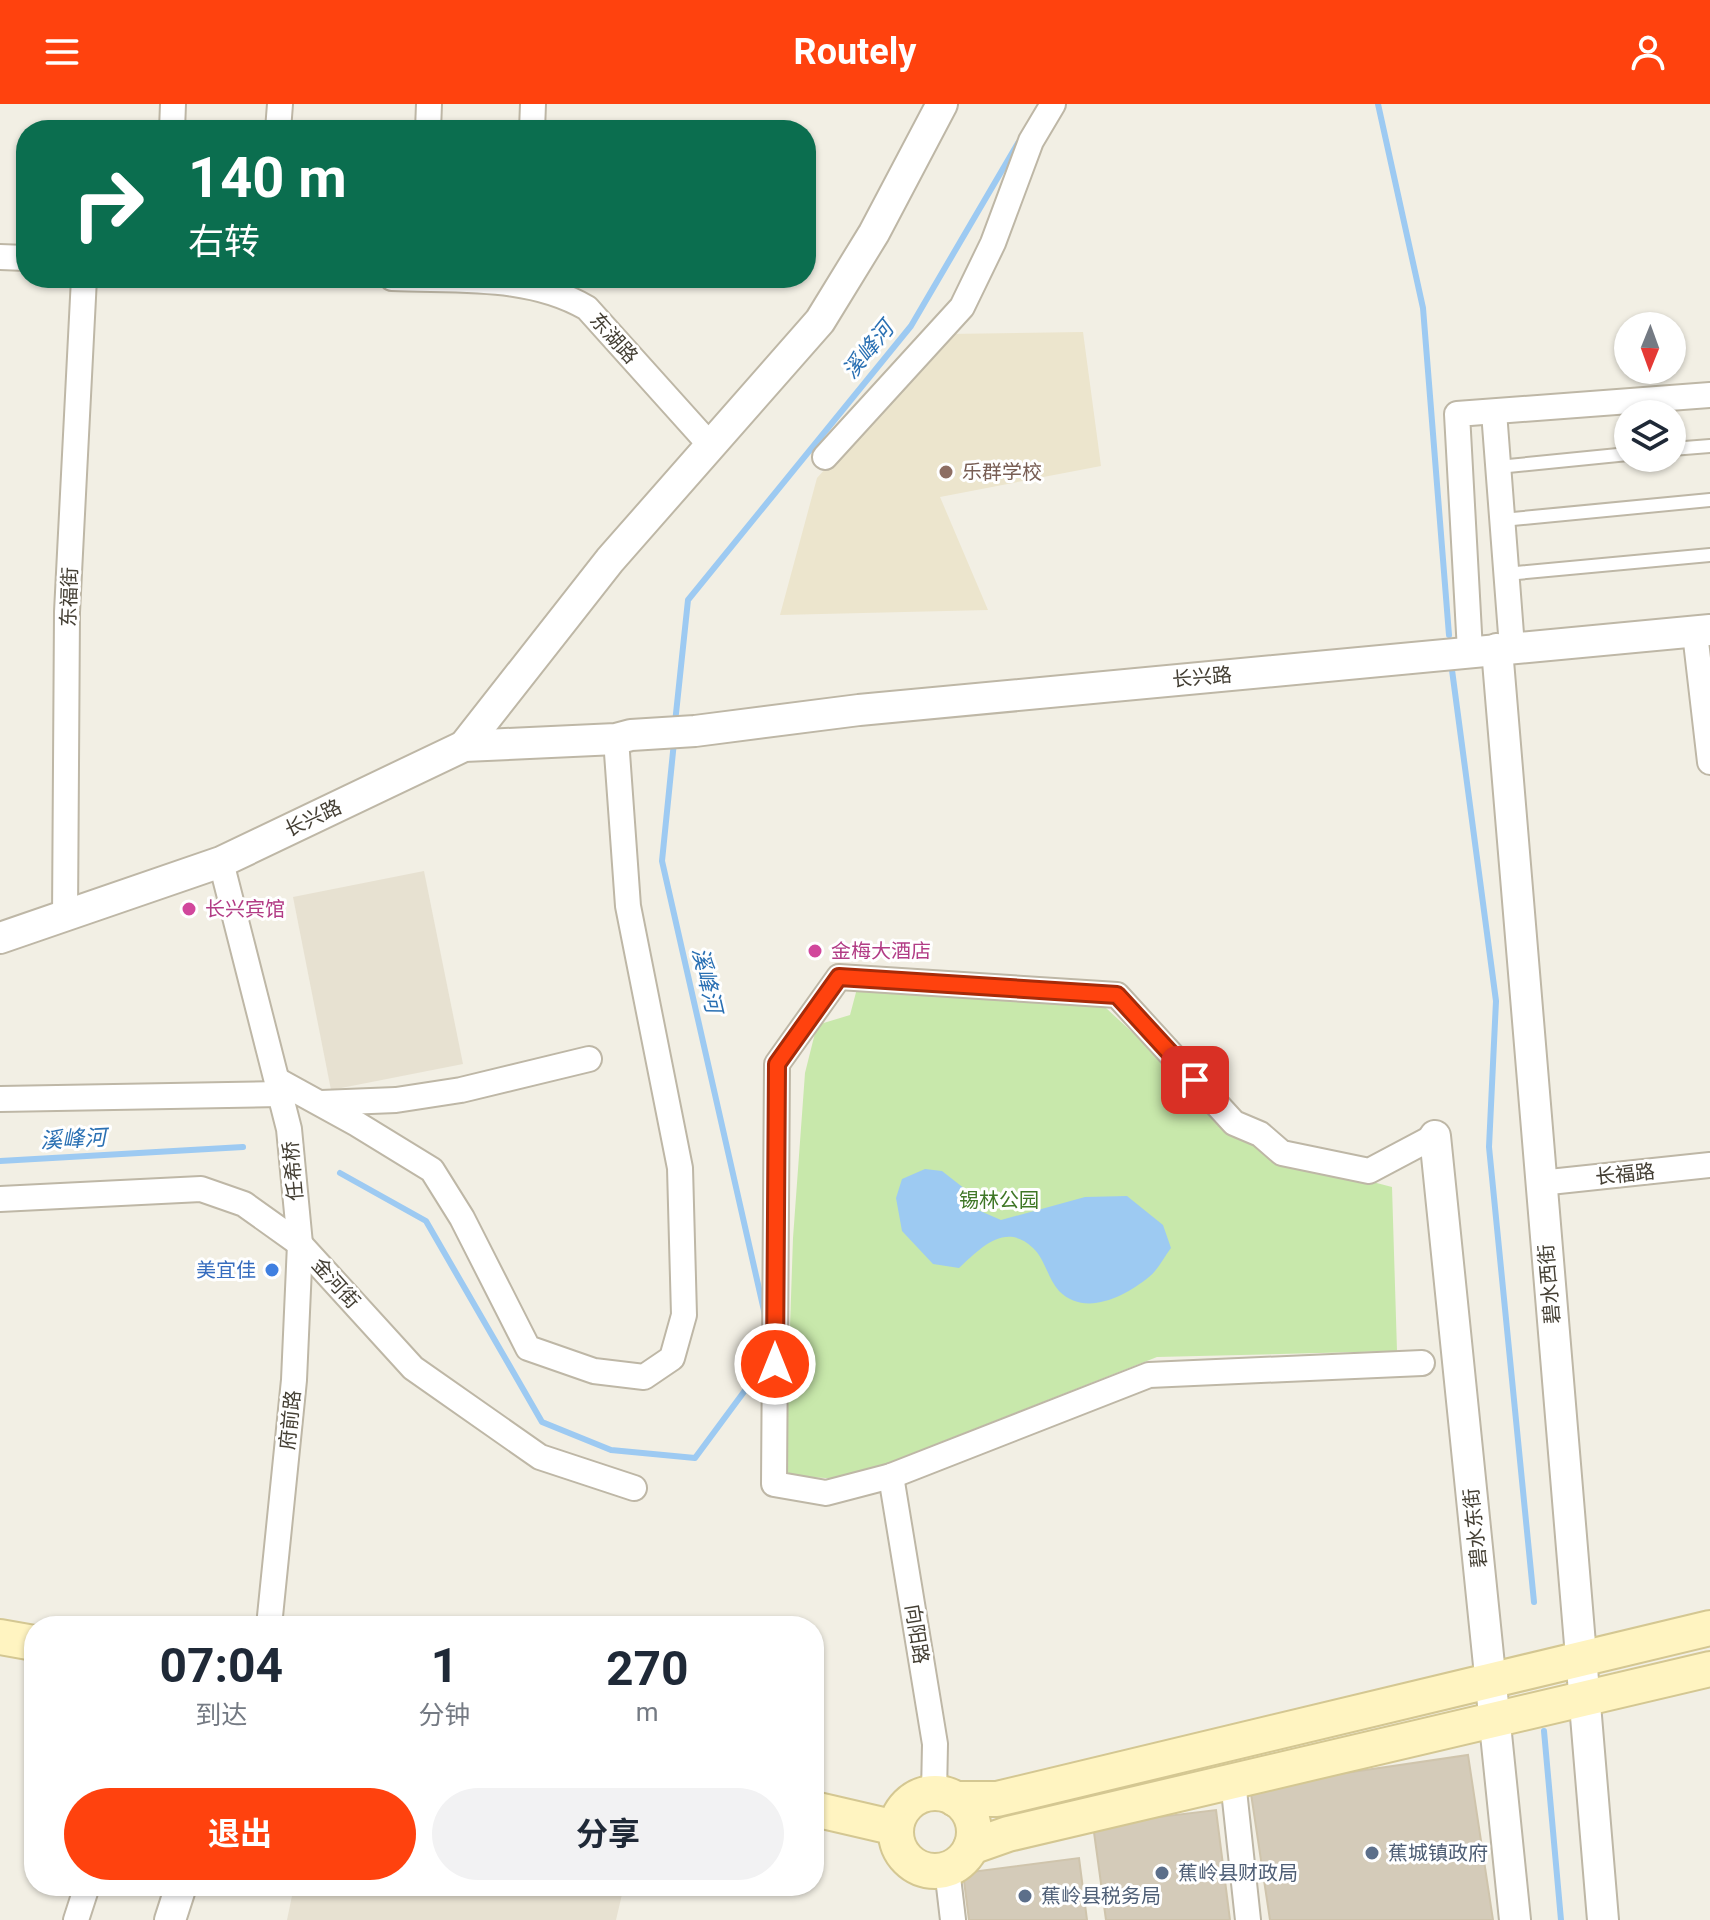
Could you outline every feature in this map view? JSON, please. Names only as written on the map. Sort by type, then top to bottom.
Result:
[{"type":"main road","points":[[1710,1628],[997,1799],[944,1796],[913,1800],[905,1808],[896,1828],[900,1849],[915,1865],[936,1871],[1008,1834],[1710,1669]]},
{"type":"main road","points":[[0,1637],[24,1641]]},
{"type":"main road","points":[[944,1796],[964,1806],[973,1826],[959,1858]]},
{"type":"main road","points":[[824,1811],[896,1828]]},
{"type":"street","points":[[464,746],[610,560],[820,321],[874,233],[942,104]]},
{"type":"street","points":[[825,457],[962,307],[993,243],[1031,141],[1053,104]]},
{"type":"street","name":"东福街","points":[[65,917],[67,612],[83,288]]},
{"type":"street","name":"东湖路","points":[[544,288],[587,308],[711,446]]},
{"type":"street","points":[[1493,649],[1457,414],[1710,395]]},
{"type":"street","points":[[1493,649],[1506,574],[1494,412]]},
{"type":"street","points":[[1702,632],[1710,762]]},
{"type":"street","name":"长兴路","points":[[0,938],[221,862],[464,746],[695,731],[859,710],[1702,632]]},
{"type":"street","name":"碧水西街","points":[[1493,649],[1603,1920]]},
{"type":"street","points":[[318,1103],[432,1170],[462,1218],[528,1348],[594,1371],[644,1377],[672,1358],[684,1315],[680,1168],[628,906],[624,737]]},
{"type":"street","points":[[221,862],[282,1103]]},
{"type":"street","points":[[1422,1363],[1149,1375],[891,1476],[826,1493],[774,1484],[777,1064],[839,977],[1117,995],[1234,1123],[1260,1134],[1282,1153],[1369,1171],[1435,1136]]},
{"type":"street","points":[[0,1099],[282,1103],[396,1100],[461,1090],[589,1059]]},
{"type":"street","name":"任希桥","points":[[282,1103],[297,1212]]},
{"type":"street","name":"碧水东街","points":[[1435,1136],[1515,1920]]},
{"type":"street","name":"长福路","points":[[1540,1183],[1710,1165]]},
{"type":"street","name":"金河街","points":[[0,1199],[201,1189],[244,1204],[300,1244],[413,1368],[540,1457],[634,1488]]},
{"type":"street","name":"府前路","points":[[270,1616],[294,1380],[300,1244],[297,1212]]},
{"type":"street","name":"向阳路","points":[[891,1476],[944,1796]]},
{"type":"street","points":[[1233,1781],[1248,1920]]},
{"type":"street","points":[[953,1920],[959,1858]]},
{"type":"street","points":[[76,1920],[84,1896]]},
{"type":"street","points":[[170,1920],[178,1896]]},
{"type":"street","points":[[191,1920],[198,1896]]},
{"type":"lane","points":[[1686,448],[1710,446]]},
{"type":"lane","points":[[1498,467],[1614,455]]},
{"type":"lane","points":[[1502,520],[1710,500]]},
{"type":"lane","points":[[1506,574],[1710,555]]},
{"type":"shaded area","name":"乐群学校","points":[[1083,332],[1101,466],[940,497],[988,610],[780,615],[817,478],[947,334]]},
{"type":"shaded area","points":[[424,871],[463,1064],[331,1090],[293,897]]},
{"type":"shaded area","points":[[292,1896],[622,1896],[616,1920],[287,1920]]},
{"type":"green space","name":"锡林公园","points":[[859,981],[1106,1008],[1172,1069],[1292,1161],[1392,1187],[1397,1351],[1157,1357],[847,1479],[785,1476],[793,1238],[805,1073],[817,1025],[850,1015]]},
{"type":"water","points":[[925,1169],[942,1171],[965,1189],[978,1210],[1001,1220],[1085,1197],[1127,1196],[1163,1225],[1171,1248],[1155,1271],[1139,1284],[1116,1297],[1092,1303],[1069,1299],[1059,1291],[1033,1248],[1013,1237],[1003,1237],[984,1246],[959,1268],[933,1264],[902,1231],[896,1198],[902,1179]]},
{"type":"building","name":"蕉城镇政府","points":[[1468,1755],[1493,1920],[1270,1920],[1250,1787]]},
{"type":"building","name":"蕉岭县财政局","points":[[1216,1810],[1230,1920],[1106,1920],[1093,1825]]},
{"type":"building","name":"蕉岭县税务局","points":[[1079,1858],[1087,1920],[969,1920],[963,1873]]},
{"type":"waterway","points":[[1378,104],[1423,308],[1449,635]]},
{"type":"waterway","name":"溪峰河","points":[[675,723],[688,600],[911,326],[1018,143]]},
{"type":"waterway","points":[[1452,670],[1496,1001],[1489,1147],[1534,1602]]},
{"type":"waterway","name":"溪峰河","points":[[674,742],[662,861],[765,1315]]},
{"type":"waterway","name":"溪峰河","points":[[0,1161],[243,1147]]},
{"type":"waterway","name":"溪峰河","points":[[340,1173],[426,1221],[542,1422],[611,1450],[695,1458],[766,1362]]},
{"type":"waterway","points":[[1544,1731],[1561,1920]]},
{"type":"place","name":"乐群学校","points":[[946,472]]},
{"type":"place","name":"长兴宾馆","points":[[189,909]]},
{"type":"place","name":"金梅大酒店","points":[[815,951]]},
{"type":"place","name":"美宜佳","points":[[272,1270]]},
{"type":"place","name":"蕉城镇政府","points":[[1372,1853]]},
{"type":"place","name":"蕉岭县财政局","points":[[1162,1873]]},
{"type":"place","name":"蕉岭县税务局","points":[[1025,1896]]},
{"type":"route","points":[[775,1364],[777,1064],[839,977],[1117,995],[1195,1080]]}]
